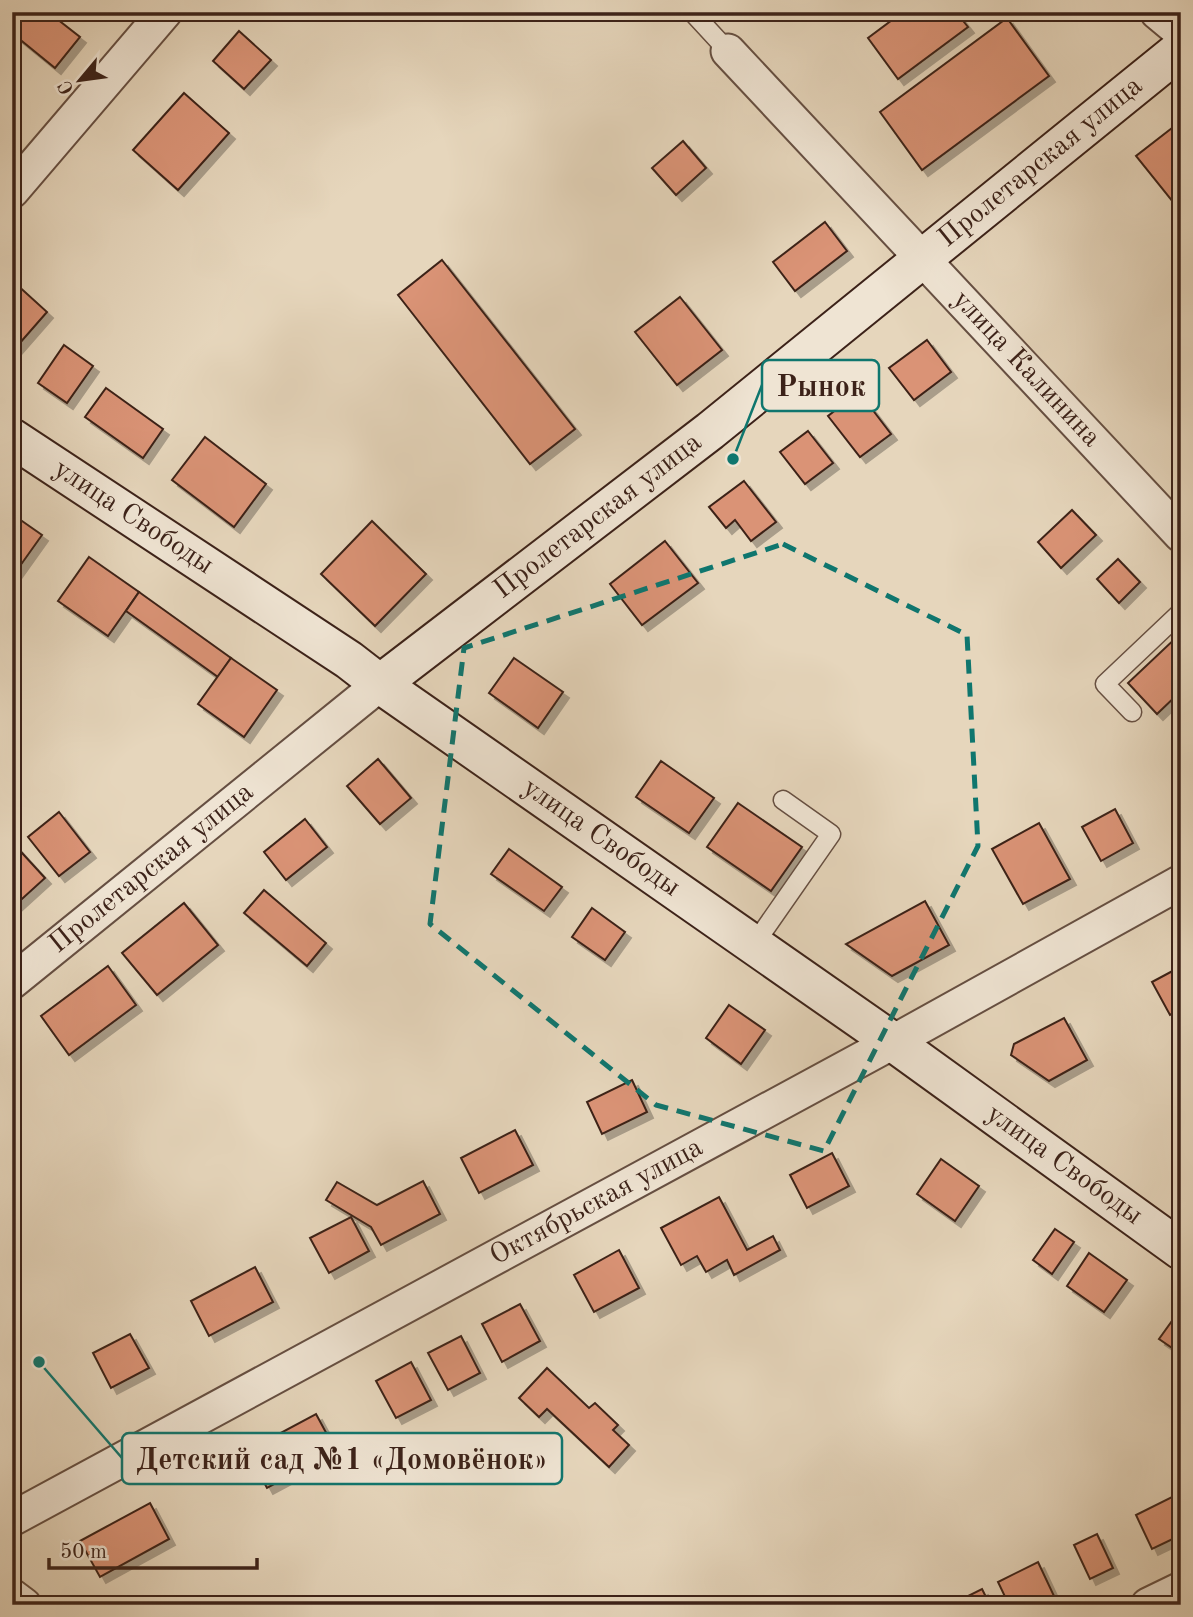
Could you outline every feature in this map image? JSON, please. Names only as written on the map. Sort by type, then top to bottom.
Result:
[{"type":"street","points":[[12,191],[165,12]]},
{"type":"street","points":[[1157,12],[1181,32]]},
{"type":"street","name":"Пролетарская улица","points":[[12,982],[380,684],[699,439],[1181,49]]},
{"type":"street","name":"улица Калинина","points":[[728,51],[1181,535]]},
{"type":"street","name":"улица Свободы","points":[[12,438],[349,660],[752,946],[893,1042],[1181,1250]]},
{"type":"street","name":"Октябрьская улица","points":[[12,1519],[1181,883]]},
{"type":"street","points":[[1148,1605],[1181,1589]]},
{"type":"street","points":[[12,1596],[24,1605]]},
{"type":"lane","points":[[692,12],[728,51]]},
{"type":"lane","points":[[1132,712],[1105,684],[1181,612]]},
{"type":"lane","points":[[752,946],[831,834],[783,800]]},
{"type":"highlighted area","points":[[783,544],[967,635],[978,846],[824,1151],[656,1105],[430,924],[464,648]]},
{"type":"building","points":[[16,12],[48,12],[80,37],[55,68],[12,33],[12,16]]},
{"type":"building","points":[[892,12],[932,12],[935,16],[941,12],[956,12],[968,27],[898,79],[868,38],[896,17]]},
{"type":"building","points":[[1007,18],[1049,76],[922,170],[880,112]]},
{"type":"building","points":[[239,31],[271,60],[244,89],[213,61]]},
{"type":"building","points":[[184,93],[229,133],[178,190],[133,150]]},
{"type":"building","points":[[1181,121],[1181,212],[1136,156]]},
{"type":"building","points":[[683,141],[706,168],[676,195],[652,168]]},
{"type":"building","points":[[825,222],[847,251],[795,291],[773,262]]},
{"type":"building","points":[[442,260],[575,429],[530,464],[398,295]]},
{"type":"building","points":[[15,283],[47,312],[12,352],[12,285]]},
{"type":"building","points":[[680,297],[722,350],[677,385],[635,332]]},
{"type":"building","points":[[927,340],[951,372],[914,400],[889,368]]},
{"type":"building","points":[[64,345],[93,366],[67,403],[38,383]]},
{"type":"building","points":[[106,388],[163,429],[143,458],[85,417]]},
{"type":"building","points":[[859,392],[891,434],[860,457],[828,416]]},
{"type":"building","points":[[808,431],[833,463],[805,484],[780,452]]},
{"type":"building","points":[[205,437],[266,484],[234,527],[172,480]]},
{"type":"building","points":[[744,481],[776,522],[751,541],[735,520],[726,528],[709,507]]},
{"type":"building","points":[[1072,510],[1096,535],[1061,568],[1038,542]]},
{"type":"building","points":[[12,514],[42,535],[15,573],[12,571]]},
{"type":"building","points":[[372,521],[426,574],[375,626],[321,574]]},
{"type":"building","points":[[665,541],[698,583],[642,625],[610,584]]},
{"type":"building","points":[[89,557],[139,592],[108,636],[58,601]]},
{"type":"building","points":[[1118,559],[1140,582],[1119,603],[1097,579]]},
{"type":"building","points":[[139,592],[231,658],[218,677],[126,611]]},
{"type":"building","points":[[1181,633],[1181,691],[1157,714],[1128,683]]},
{"type":"building","points":[[231,658],[277,690],[244,737],[198,704]]},
{"type":"building","points":[[514,658],[563,692],[538,728],[489,693]]},
{"type":"building","points":[[378,759],[411,798],[380,824],[347,786]]},
{"type":"building","points":[[661,761],[714,798],[689,833],[636,797]]},
{"type":"building","points":[[738,803],[802,847],[771,891],[707,847]]},
{"type":"building","points":[[1115,809],[1133,843],[1101,861],[1082,827]]},
{"type":"building","points":[[59,812],[90,852],[59,876],[28,837]]},
{"type":"building","points":[[305,819],[327,847],[286,880],[264,852]]},
{"type":"building","points":[[1039,823],[1070,879],[1023,904],[992,849]]},
{"type":"building","points":[[12,842],[45,878],[12,908]]},
{"type":"building","points":[[509,849],[562,887],[544,911],[491,874]]},
{"type":"building","points":[[264,890],[326,943],[307,966],[244,913]]},
{"type":"building","points":[[925,901],[949,945],[892,976],[846,944]]},
{"type":"building","points":[[184,903],[218,945],[157,995],[122,953]]},
{"type":"building","points":[[592,908],[625,932],[605,960],[572,937]]},
{"type":"building","points":[[108,966],[136,1005],[69,1055],[41,1016]]},
{"type":"building","points":[[1180,967],[1181,1009],[1170,1015],[1152,982]]},
{"type":"building","points":[[729,1005],[765,1030],[741,1064],[706,1038]]},
{"type":"building","points":[[1064,1018],[1087,1060],[1049,1081],[1011,1055],[1014,1044]]},
{"type":"building","points":[[632,1080],[647,1112],[602,1134],[587,1102]]},
{"type":"building","points":[[515,1130],[533,1165],[479,1193],[461,1158]]},
{"type":"building","points":[[832,1153],[849,1186],[807,1208],[790,1175]]},
{"type":"building","points":[[941,1159],[979,1186],[955,1221],[917,1194]]},
{"type":"building","points":[[423,1181],[440,1214],[381,1245],[371,1227],[326,1200],[337,1182],[377,1205]]},
{"type":"building","points":[[719,1197],[747,1250],[773,1236],[780,1250],[734,1275],[727,1260],[706,1272],[697,1256],[681,1265],[661,1228]]},
{"type":"building","points":[[351,1217],[369,1251],[329,1273],[310,1238]]},
{"type":"building","points":[[1055,1229],[1074,1242],[1052,1274],[1033,1260]]},
{"type":"building","points":[[619,1250],[639,1288],[594,1312],[574,1275]]},
{"type":"building","points":[[1089,1253],[1127,1280],[1104,1312],[1067,1286]]},
{"type":"building","points":[[255,1267],[273,1302],[209,1336],[191,1301]]},
{"type":"building","points":[[520,1304],[540,1341],[502,1362],[482,1324]]},
{"type":"building","points":[[1177,1314],[1181,1317],[1181,1354],[1159,1339]]},
{"type":"building","points":[[130,1334],[149,1368],[111,1388],[93,1353]]},
{"type":"building","points":[[461,1336],[480,1373],[448,1390],[428,1353]]},
{"type":"building","points":[[411,1362],[431,1400],[396,1418],[376,1381]]},
{"type":"building","points":[[547,1368],[589,1408],[595,1403],[618,1425],[613,1430],[629,1445],[609,1467],[547,1409],[539,1417],[519,1398]]},
{"type":"building","points":[[316,1414],[336,1451],[267,1488],[247,1451]]},
{"type":"building","points":[[1178,1494],[1181,1500],[1181,1535],[1152,1549],[1136,1515]]},
{"type":"building","points":[[150,1503],[169,1539],[100,1577],[80,1541]]},
{"type":"building","points":[[1097,1534],[1113,1568],[1090,1579],[1074,1545]]},
{"type":"building","points":[[1038,1562],[1054,1596],[1037,1605],[1009,1605],[998,1582]]},
{"type":"building","points":[[982,1589],[990,1605],[955,1605],[954,1603]]},
{"type":"place","name":"Рынок","points":[[733,459]]},
{"type":"place","name":"Детский сад №1 «Домовёнок»","points":[[39,1362]]}]
